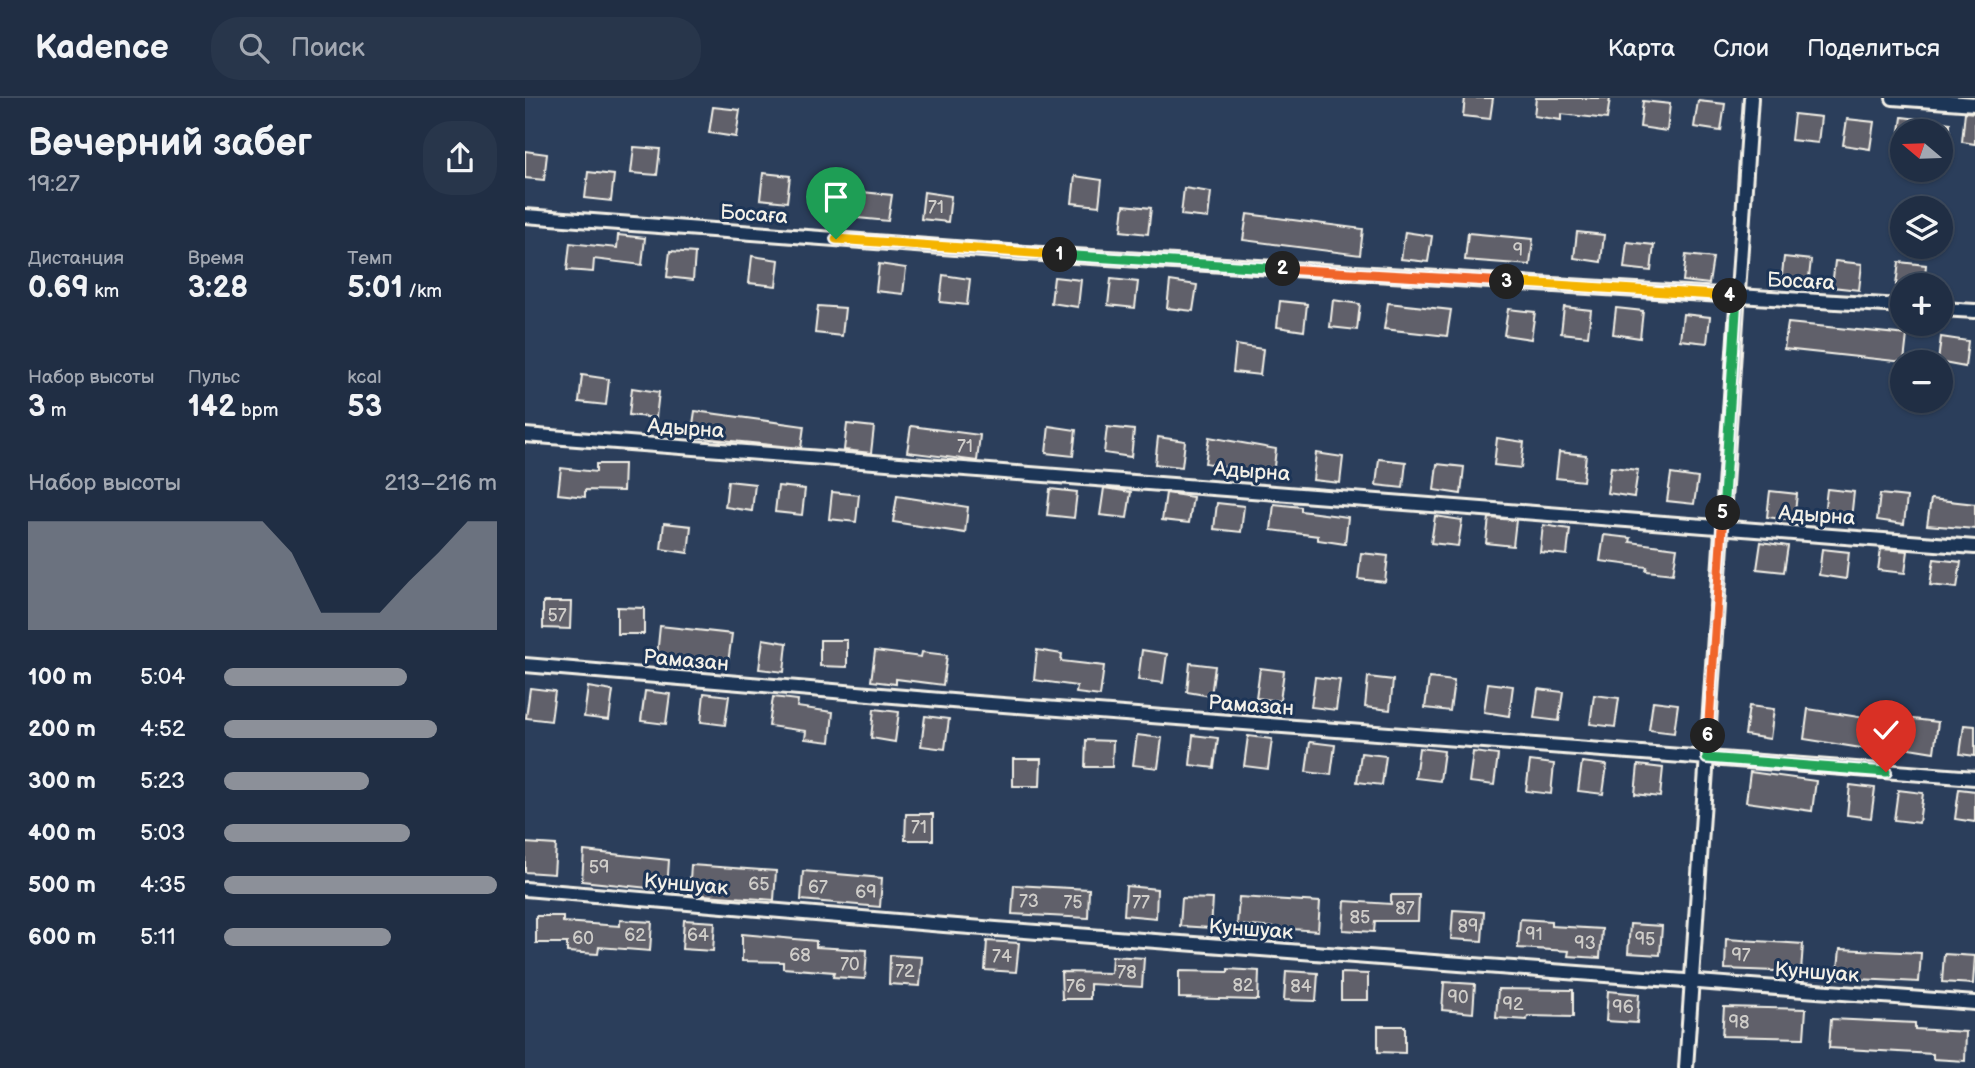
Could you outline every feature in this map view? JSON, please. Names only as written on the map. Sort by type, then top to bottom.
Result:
[{"type":"street","points":[[1686,1068],[1751,98]]},
{"type":"street","points":[[1893,98],[1975,104]]},
{"type":"street","name":"Босаға","points":[[525,216],[995,251],[1890,305]]},
{"type":"street","points":[[1953,310],[1975,311]]},
{"type":"street","name":"Адырна","points":[[525,435],[1975,547]]},
{"type":"street","name":"Рамазан","points":[[525,665],[964,702],[1975,778]]},
{"type":"street","name":"Куншуак","points":[[525,889],[931,924],[1975,1003]]},
{"type":"building","points":[[1465,98],[1493,98],[1490,119],[1463,116]]},
{"type":"building","points":[[1536,98],[1610,98],[1607,119],[1561,114],[1561,120],[1534,116]]},
{"type":"building","points":[[1643,101],[1670,104],[1667,131],[1640,127]]},
{"type":"building","points":[[1698,101],[1725,104],[1721,131],[1694,127]]},
{"type":"building","points":[[713,107],[740,110],[736,137],[709,133]]},
{"type":"building","points":[[1965,112],[1975,113],[1975,144],[1962,142]]},
{"type":"building","points":[[1794,114],[1821,117],[1818,143],[1791,140]]},
{"type":"building","points":[[1847,119],[1874,122],[1870,149],[1843,145]]},
{"type":"building","points":[[634,147],[660,149],[657,175],[631,173]]},
{"type":"building","points":[[525,151],[547,154],[544,180],[525,178]]},
{"type":"building","points":[[588,172],[614,175],[611,201],[585,198]]},
{"type":"building","points":[[763,173],[790,176],[787,202],[760,199]]},
{"type":"building","points":[[1075,176],[1102,180],[1099,206],[1072,203]]},
{"type":"building","points":[[820,188],[892,195],[888,221],[816,214]]},
{"type":"building","points":[[1184,188],[1211,192],[1208,218],[1181,215]]},
{"type":"building","points":[[924,192],[951,196],[948,222],[921,219]]},
{"type":"building","points":[[1124,205],[1151,208],[1148,234],[1121,231]]},
{"type":"building","points":[[1247,214],[1363,229],[1360,255],[1243,240]]},
{"type":"building","points":[[1405,232],[1432,236],[1428,262],[1401,259]]},
{"type":"building","points":[[1577,232],[1604,235],[1601,262],[1574,258]]},
{"type":"building","points":[[1468,233],[1533,239],[1530,265],[1465,260]]},
{"type":"building","points":[[618,235],[645,238],[642,265],[594,259],[593,272],[567,270],[570,243],[617,248]]},
{"type":"building","points":[[1627,242],[1654,245],[1651,271],[1624,268]]},
{"type":"building","points":[[670,251],[695,253],[693,280],[667,277]]},
{"type":"building","points":[[1686,255],[1713,258],[1709,284],[1683,281]]},
{"type":"building","points":[[752,256],[779,260],[776,286],[749,283]]},
{"type":"building","points":[[1784,257],[1811,260],[1808,286],[1781,283]]},
{"type":"building","points":[[1835,261],[1862,264],[1859,290],[1832,287]]},
{"type":"building","points":[[1899,262],[1926,265],[1925,273],[1898,273]]},
{"type":"building","points":[[879,264],[906,268],[903,294],[876,291]]},
{"type":"building","points":[[943,275],[970,279],[967,305],[940,302]]},
{"type":"building","points":[[1054,277],[1081,280],[1078,307],[1051,303]]},
{"type":"building","points":[[1111,279],[1138,282],[1135,308],[1108,305]]},
{"type":"building","points":[[1170,281],[1197,285],[1193,311],[1167,308]]},
{"type":"building","points":[[1333,300],[1360,304],[1357,330],[1330,327]]},
{"type":"building","points":[[1280,301],[1307,304],[1304,331],[1277,327]]},
{"type":"building","points":[[1388,303],[1451,310],[1447,336],[1384,329]]},
{"type":"building","points":[[818,306],[845,308],[842,336],[815,333]]},
{"type":"building","points":[[1564,307],[1591,310],[1588,336],[1561,333]]},
{"type":"building","points":[[1616,308],[1643,311],[1640,338],[1613,334]]},
{"type":"building","points":[[1508,309],[1535,312],[1531,339],[1504,335]]},
{"type":"building","points":[[1683,314],[1710,317],[1707,343],[1680,340]]},
{"type":"building","points":[[1788,323],[1907,336],[1905,350],[1890,350],[1890,360],[1784,349]]},
{"type":"building","points":[[1941,337],[1968,341],[1965,367],[1953,365],[1953,350],[1939,350]]},
{"type":"building","points":[[1236,345],[1263,349],[1260,375],[1233,372]]},
{"type":"building","points":[[582,375],[609,379],[606,405],[579,402]]},
{"type":"building","points":[[632,388],[659,392],[656,418],[629,415]]},
{"type":"building","points":[[695,411],[804,426],[801,448],[691,437]]},
{"type":"building","points":[[847,424],[874,427],[871,453],[844,450]]},
{"type":"building","points":[[911,426],[980,435],[977,461],[907,452]]},
{"type":"building","points":[[1049,426],[1076,430],[1073,456],[1046,453]]},
{"type":"building","points":[[1107,427],[1134,430],[1131,457],[1104,453]]},
{"type":"building","points":[[1158,437],[1185,441],[1182,467],[1155,464]]},
{"type":"building","points":[[1209,437],[1276,449],[1273,475],[1205,463]]},
{"type":"building","points":[[1497,438],[1524,442],[1521,468],[1494,465]]},
{"type":"building","points":[[1559,452],[1586,455],[1583,481],[1556,478]]},
{"type":"building","points":[[1316,453],[1343,457],[1340,483],[1313,480]]},
{"type":"building","points":[[1379,459],[1406,462],[1403,488],[1376,485]]},
{"type":"building","points":[[596,464],[624,464],[623,491],[585,490],[585,497],[558,494],[561,468],[596,472]]},
{"type":"building","points":[[1437,464],[1464,467],[1461,494],[1434,490]]},
{"type":"building","points":[[1611,467],[1638,470],[1634,497],[1607,493]]},
{"type":"building","points":[[1671,474],[1698,478],[1694,504],[1667,501]]},
{"type":"building","points":[[728,481],[755,484],[752,511],[725,507]]},
{"type":"building","points":[[778,486],[805,489],[802,515],[775,512]]},
{"type":"building","points":[[1104,488],[1131,492],[1127,518],[1100,515]]},
{"type":"building","points":[[1050,489],[1077,492],[1074,518],[1047,515]]},
{"type":"building","points":[[1827,489],[1854,492],[1851,519],[1824,515]]},
{"type":"building","points":[[1770,491],[1797,494],[1794,521],[1767,517]]},
{"type":"building","points":[[832,492],[859,495],[856,522],[829,519]]},
{"type":"building","points":[[1166,493],[1193,497],[1189,523],[1162,520]]},
{"type":"building","points":[[1880,494],[1907,497],[1904,524],[1877,520]]},
{"type":"building","points":[[897,496],[968,507],[965,533],[893,522]]},
{"type":"building","points":[[1931,499],[1975,504],[1975,529],[1927,525]]},
{"type":"building","points":[[1217,503],[1244,506],[1241,532],[1214,529]]},
{"type":"building","points":[[1274,504],[1301,507],[1301,511],[1348,517],[1345,544],[1318,540],[1318,536],[1271,530]]},
{"type":"building","points":[[1435,516],[1462,520],[1458,546],[1431,543]]},
{"type":"building","points":[[1489,518],[1516,520],[1513,546],[1486,543]]},
{"type":"building","points":[[664,523],[691,526],[688,553],[661,549]]},
{"type":"building","points":[[1543,525],[1570,529],[1567,555],[1540,552]]},
{"type":"building","points":[[1604,535],[1631,538],[1630,542],[1677,548],[1673,574],[1646,571],[1647,567],[1600,561]]},
{"type":"building","points":[[1761,542],[1788,546],[1784,572],[1757,569]]},
{"type":"building","points":[[1822,549],[1849,552],[1846,579],[1819,575]]},
{"type":"building","points":[[1881,549],[1908,551],[1905,573],[1878,570]]},
{"type":"building","points":[[1361,553],[1388,556],[1385,582],[1358,579]]},
{"type":"building","points":[[1934,559],[1961,562],[1957,588],[1930,585]]},
{"type":"building","points":[[543,602],[571,602],[570,629],[543,628]]},
{"type":"building","points":[[617,607],[644,608],[644,634],[617,634]]},
{"type":"building","points":[[660,626],[732,634],[728,663],[657,656]]},
{"type":"building","points":[[763,639],[787,643],[784,672],[759,669]]},
{"type":"building","points":[[820,640],[847,640],[847,667],[820,666]]},
{"type":"building","points":[[1037,650],[1062,654],[1061,661],[1104,666],[1100,696],[1076,693],[1077,686],[1034,680]]},
{"type":"building","points":[[1142,650],[1167,654],[1163,683],[1138,680]]},
{"type":"building","points":[[875,651],[921,657],[922,652],[947,655],[943,685],[896,679],[896,684],[871,681]]},
{"type":"building","points":[[1190,663],[1215,666],[1211,696],[1187,692]]},
{"type":"building","points":[[1260,668],[1284,671],[1280,701],[1256,698]]},
{"type":"building","points":[[1315,677],[1340,680],[1336,710],[1311,707]]},
{"type":"building","points":[[1368,677],[1393,680],[1390,710],[1365,707]]},
{"type":"building","points":[[1429,678],[1454,681],[1450,711],[1425,708]]},
{"type":"building","points":[[1488,683],[1513,686],[1509,716],[1484,712]]},
{"type":"building","points":[[588,687],[613,691],[609,720],[584,717]]},
{"type":"building","points":[[530,688],[555,691],[551,721],[526,718]]},
{"type":"building","points":[[1538,689],[1563,692],[1559,721],[1534,718]]},
{"type":"building","points":[[645,691],[670,694],[666,724],[641,721]]},
{"type":"building","points":[[704,693],[729,696],[725,725],[701,722]]},
{"type":"building","points":[[1594,695],[1619,698],[1615,727],[1590,724]]},
{"type":"building","points":[[773,697],[798,700],[797,707],[833,712],[830,742],[805,739],[806,731],[769,726]]},
{"type":"building","points":[[1653,701],[1678,704],[1674,733],[1649,730]]},
{"type":"building","points":[[1749,706],[1774,709],[1770,739],[1745,735]]},
{"type":"building","points":[[874,709],[899,712],[895,742],[871,738]]},
{"type":"building","points":[[1808,709],[1878,720],[1874,750],[1804,739]]},
{"type":"building","points":[[925,716],[949,719],[945,749],[921,746]]},
{"type":"building","points":[[1913,719],[1938,722],[1934,752],[1909,748]]},
{"type":"building","points":[[1964,725],[1975,726],[1975,756],[1960,754]]},
{"type":"building","points":[[1137,735],[1162,738],[1158,768],[1133,765]]},
{"type":"building","points":[[1193,735],[1218,738],[1214,768],[1190,765]]},
{"type":"building","points":[[1248,736],[1272,739],[1268,769],[1244,766]]},
{"type":"building","points":[[1086,740],[1113,741],[1112,767],[1085,767]]},
{"type":"building","points":[[1310,742],[1335,745],[1331,775],[1306,772]]},
{"type":"building","points":[[1419,748],[1444,751],[1440,781],[1415,778]]},
{"type":"building","points":[[1473,752],[1498,755],[1494,785],[1469,782]]},
{"type":"building","points":[[1361,753],[1386,756],[1382,785],[1357,782]]},
{"type":"building","points":[[1013,759],[1041,759],[1040,786],[1013,786]]},
{"type":"building","points":[[1530,761],[1554,764],[1551,794],[1526,791]]},
{"type":"building","points":[[1582,762],[1607,765],[1603,794],[1578,791]]},
{"type":"building","points":[[1638,765],[1663,768],[1660,797],[1635,794]]},
{"type":"building","points":[[1750,772],[1816,781],[1812,811],[1746,802]]},
{"type":"building","points":[[1850,785],[1875,788],[1871,818],[1847,815]]},
{"type":"building","points":[[1959,789],[1975,791],[1975,822],[1955,819]]},
{"type":"building","points":[[1898,790],[1923,793],[1919,823],[1894,820]]},
{"type":"building","points":[[906,814],[933,814],[933,840],[905,840]]},
{"type":"building","points":[[525,843],[556,845],[554,874],[525,872]]},
{"type":"building","points":[[584,851],[669,860],[667,890],[582,881]]},
{"type":"building","points":[[691,865],[776,871],[774,900],[689,894]]},
{"type":"building","points":[[803,871],[882,878],[880,907],[801,900]]},
{"type":"building","points":[[1014,885],[1089,889],[1088,918],[1012,914]]},
{"type":"building","points":[[1126,886],[1157,889],[1156,918],[1124,915]]},
{"type":"building","points":[[1391,895],[1419,895],[1418,921],[1375,921],[1374,932],[1343,930],[1345,901],[1391,904]]},
{"type":"building","points":[[1239,897],[1320,902],[1318,931],[1237,925]]},
{"type":"building","points":[[1182,898],[1213,899],[1211,928],[1180,926]]},
{"type":"building","points":[[1453,910],[1484,912],[1482,941],[1451,939]]},
{"type":"building","points":[[536,916],[563,916],[563,922],[620,926],[620,920],[652,922],[650,951],[599,947],[598,954],[567,952],[567,943],[536,943]]},
{"type":"building","points":[[1520,919],[1551,921],[1551,926],[1602,929],[1600,958],[1568,956],[1569,951],[1518,948]]},
{"type":"building","points":[[684,920],[715,922],[713,951],[682,949]]},
{"type":"building","points":[[1630,924],[1662,926],[1660,955],[1628,953]]},
{"type":"building","points":[[742,934],[816,941],[816,947],[867,950],[865,979],[833,977],[834,972],[783,968],[783,962],[742,961]]},
{"type":"building","points":[[1726,939],[1803,944],[1801,972],[1725,969]]},
{"type":"building","points":[[987,941],[1019,943],[1016,972],[985,970]]},
{"type":"building","points":[[1840,949],[1921,953],[1919,982],[1837,978]]},
{"type":"building","points":[[1944,954],[1975,956],[1973,984],[1942,982]]},
{"type":"building","points":[[890,955],[922,957],[920,986],[889,984]]},
{"type":"building","points":[[1112,956],[1144,958],[1142,987],[1090,984],[1090,999],[1062,999],[1061,972],[1111,973]]},
{"type":"building","points":[[1228,969],[1259,971],[1258,1000],[1179,998],[1179,971],[1228,972]]},
{"type":"building","points":[[1286,971],[1318,973],[1316,1001],[1284,1000]]},
{"type":"building","points":[[1341,973],[1368,974],[1368,1000],[1341,1000]]},
{"type":"building","points":[[1444,982],[1475,984],[1473,1013],[1442,1010]]},
{"type":"building","points":[[1498,989],[1573,990],[1573,1017],[1528,1016],[1527,1020],[1496,1018]]},
{"type":"building","points":[[1608,991],[1639,994],[1637,1023],[1606,1021]]},
{"type":"building","points":[[1724,1007],[1806,1009],[1804,1038],[1722,1036]]},
{"type":"building","points":[[1831,1019],[1915,1023],[1915,1029],[1966,1032],[1965,1061],[1933,1059],[1933,1054],[1829,1048]]},
{"type":"building","points":[[1378,1026],[1405,1026],[1405,1053],[1378,1052]]},
{"type":"route","points":[[836,239],[1737,296],[1707,758],[1886,772]]}]
